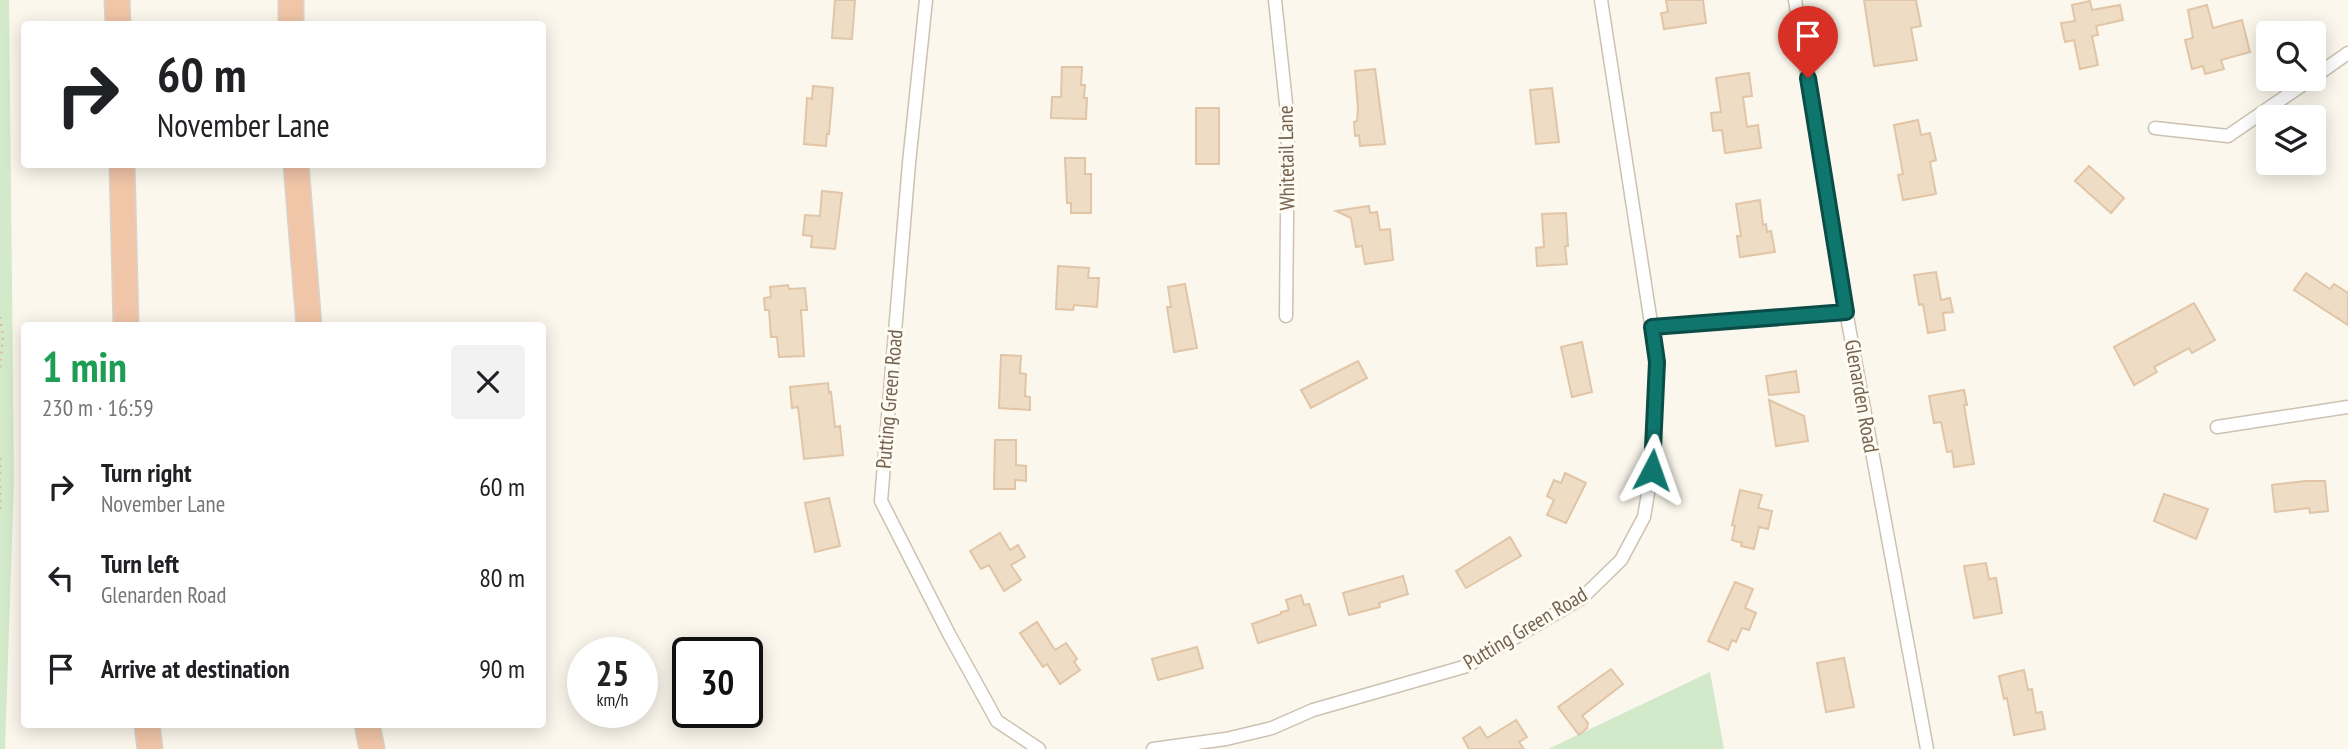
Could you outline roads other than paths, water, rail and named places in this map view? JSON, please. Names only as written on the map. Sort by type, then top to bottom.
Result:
[{"type":"highway","points":[[117,0],[118,21]]},
{"type":"highway","points":[[291,0],[291,21]]},
{"type":"highway","points":[[122,168],[126,322]]},
{"type":"highway","points":[[296,168],[309,322]]},
{"type":"highway","points":[[147,728],[150,749]]},
{"type":"highway","points":[[368,728],[372,749]]},
{"type":"street","name":"Putting Green Road","points":[[926,0],[908,171],[881,500],[997,721],[1039,749]]},
{"type":"street","name":"Whitetail Lane","points":[[1275,0],[1288,122],[1286,317]]},
{"type":"street","name":"Putting Green Road","points":[[1153,749],[1226,739],[1272,728],[1313,710],[1467,666],[1582,598],[1621,560],[1644,517],[1656,423],[1657,362],[1601,0]]},
{"type":"street","name":"Glenarden Road","points":[[1795,0],[1846,312],[1927,749]]},
{"type":"street","points":[[2326,68],[2348,53]]},
{"type":"street","points":[[2155,128],[2228,136],[2293,91]]},
{"type":"street","points":[[1652,327],[1846,312]]},
{"type":"street","points":[[2217,427],[2348,407]]}]
